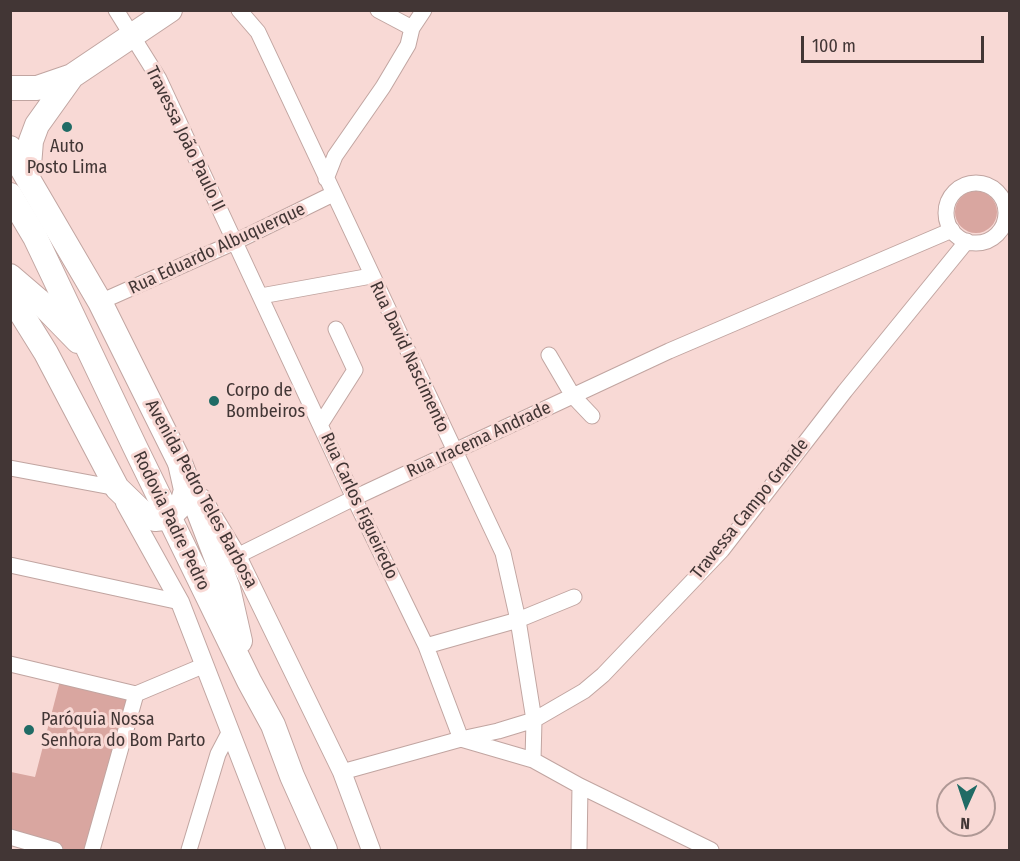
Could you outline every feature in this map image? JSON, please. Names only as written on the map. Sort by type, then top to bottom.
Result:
[{"type":"main road","points":[[10,88],[37,88],[72,76],[171,10]]},
{"type":"main road","points":[[28,178],[31,141],[37,125],[72,76]]},
{"type":"main road","name":"Avenida Pedro Teles Barbosa","points":[[10,148],[100,302],[180,463]]},
{"type":"main road","name":"Rodovia Padre Pedro","points":[[10,195],[35,237],[249,681],[273,725],[292,776],[325,850]]},
{"type":"main road","points":[[10,276],[38,300],[92,355]]},
{"type":"main road","points":[[10,295],[46,353],[117,488],[144,514],[155,519],[169,516],[182,504],[186,490],[180,463]]},
{"type":"main road","points":[[180,463],[228,588],[249,681]]},
{"type":"street","name":"Travessa João Paulo II","points":[[116,10],[159,80],[235,242]]},
{"type":"street","name":"Rua David Nascimento","points":[[239,10],[258,32],[503,553],[518,620],[534,720]]},
{"type":"street","points":[[378,10],[412,28]]},
{"type":"street","points":[[326,179],[334,156],[402,57],[412,28],[424,10]]},
{"type":"street","points":[[971,183],[981,183],[991,187],[1007,200],[1006,218],[998,233],[984,242],[967,241],[958,237],[947,221],[946,211],[954,193],[971,183]]},
{"type":"street","name":"Rua Eduardo Albuquerque","points":[[100,302],[235,242],[333,194]]},
{"type":"street","name":"Rua Iracema Andrade","points":[[237,556],[354,498],[722,328],[952,230]]},
{"type":"street","name":"Travessa Campo Grande","points":[[342,772],[534,720],[584,691],[603,675],[722,550],[845,391],[967,241]]},
{"type":"street","name":"Rua Carlos Figueiredo","points":[[235,242],[354,498],[426,645],[461,739]]},
{"type":"street","points":[[261,296],[371,276]]},
{"type":"street","points":[[320,425],[355,370],[336,329]]},
{"type":"street","points":[[549,355],[573,396],[592,416]]},
{"type":"street","name":"Avenida Pedro Teles Barbosa","points":[[180,463],[237,556],[342,772],[371,850]]},
{"type":"street","points":[[10,468],[117,488],[180,603],[276,850]]},
{"type":"street","points":[[10,565],[180,603]]},
{"type":"street","points":[[426,645],[518,620],[574,597]]},
{"type":"street","points":[[10,664],[136,694],[205,665]]},
{"type":"street","points":[[92,850],[136,694]]},
{"type":"street","points":[[533,760],[534,720]]},
{"type":"street","points":[[189,850],[218,754],[229,733]]},
{"type":"street","points":[[461,739],[533,760],[580,786],[711,850]]},
{"type":"street","points":[[579,850],[580,786]]},
{"type":"street","points":[[10,837],[55,850]]},
{"type":"shaded area","points":[[976,191],[984,192],[991,197],[996,204],[996,220],[991,227],[984,232],[976,233],[968,232],[961,227],[956,220],[955,212],[956,204],[961,197],[968,192]]},
{"type":"shaded area","points":[[60,681],[130,696],[91,850],[67,850],[11,832],[11,772],[35,777]]},
{"type":"place","name":"Auto Posto Lima","points":[[67,127]]},
{"type":"place","name":"Corpo de Bombeiros","points":[[214,401]]},
{"type":"place","name":"Paróquia Nossa Senhora do Bom Parto","points":[[29,730]]}]
